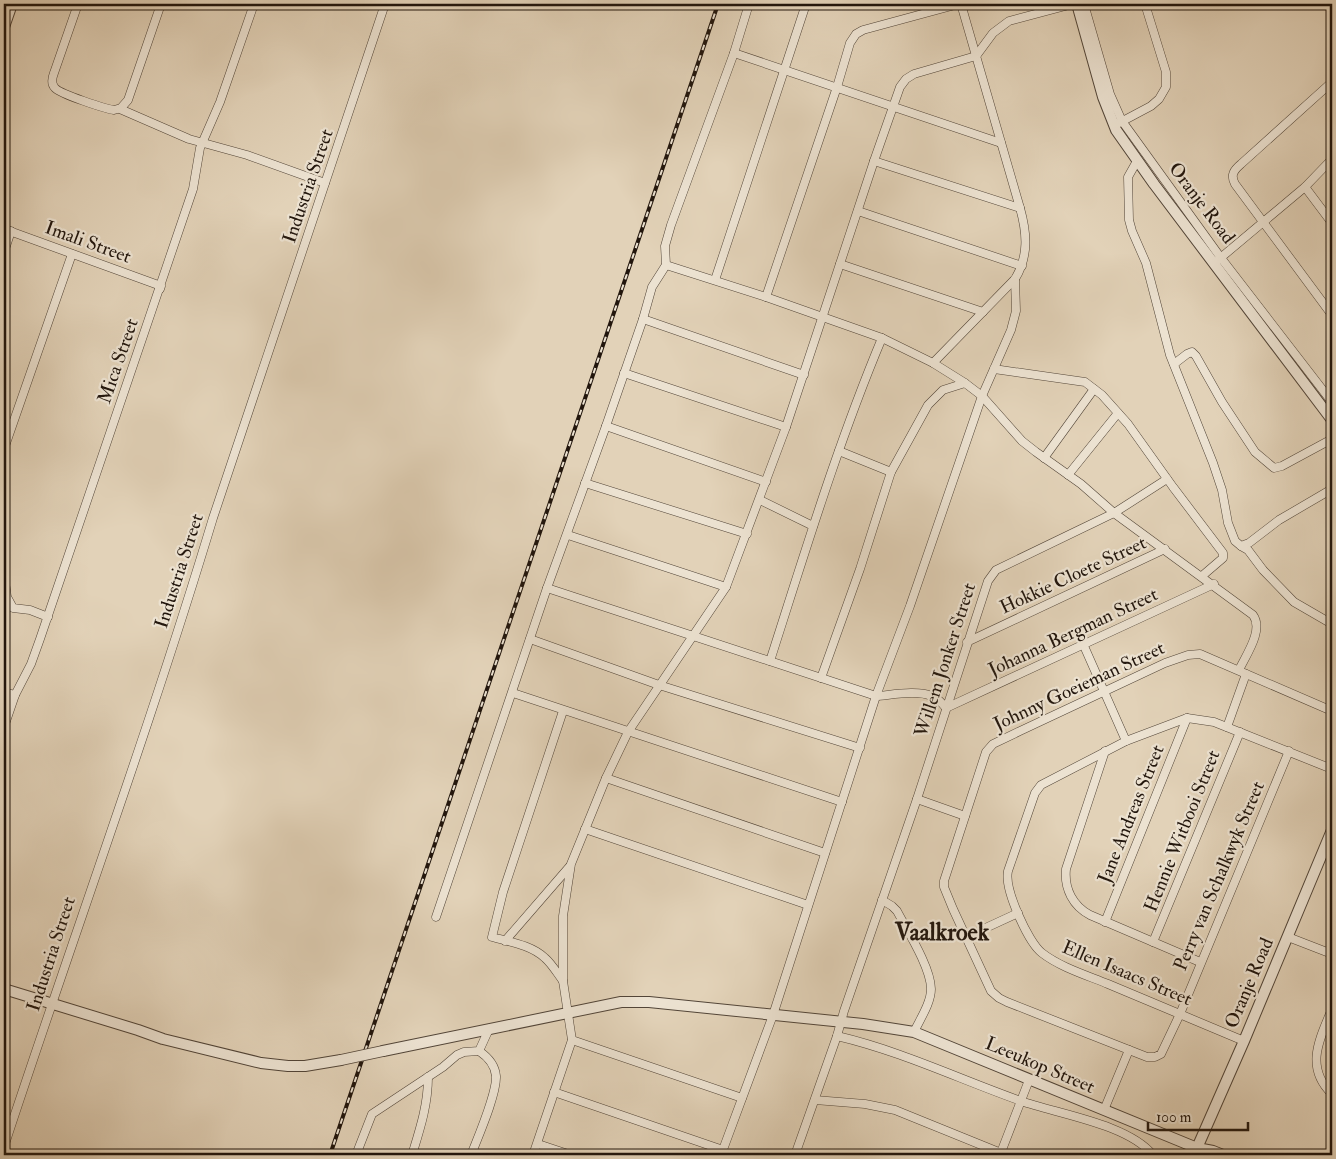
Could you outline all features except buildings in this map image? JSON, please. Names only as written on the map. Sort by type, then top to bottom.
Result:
[{"type":"street","points":[[4,27],[9,4]]},
{"type":"street","points":[[78,4],[54,73],[53,86],[60,92],[111,110],[120,109],[189,139],[247,155],[325,183]]},
{"type":"street","points":[[120,109],[128,100],[161,4]]},
{"type":"street","name":"Mica Street","points":[[4,727],[15,695],[31,664],[48,617],[193,189],[197,173],[198,152],[220,102],[254,4]]},
{"type":"street","name":"Industria Street","points":[[4,1147],[160,686],[213,518],[385,4]]},
{"type":"street","points":[[436,918],[547,588],[606,426],[652,287],[666,265],[665,246],[671,225],[734,53],[749,4]]},
{"type":"street","points":[[715,280],[806,4]]},
{"type":"street","points":[[766,297],[850,43],[859,31],[960,4],[1025,223],[1027,241],[1022,266],[1015,279],[933,363]]},
{"type":"street","points":[[534,1155],[572,1040],[563,981],[563,916],[571,864],[606,778],[628,732],[726,587],[786,428],[892,107],[902,82],[910,76],[976,56],[993,33],[1008,21],[1073,4]]},
{"type":"street","points":[[1077,4],[1103,97],[1137,160],[1218,261],[1332,420]]},
{"type":"street","name":"Oranje Road","points":[[1084,4],[1118,124],[1218,261],[1332,402]]},
{"type":"street","points":[[1118,124],[1159,100],[1166,87],[1166,72],[1147,4]]},
{"type":"street","points":[[734,53],[1001,143]]},
{"type":"street","points":[[1332,82],[1240,164],[1233,174],[1235,184],[1332,315]]},
{"type":"street","points":[[1218,261],[1264,223],[1332,159]]},
{"type":"street","points":[[1137,160],[1128,177],[1129,220],[1146,263],[1174,364],[1222,490],[1228,523],[1235,541],[1248,550],[1263,570],[1294,602],[1332,624]]},
{"type":"street","points":[[874,161],[1020,208]]},
{"type":"street","points":[[1304,187],[1332,223]]},
{"type":"street","points":[[858,211],[1022,266]]},
{"type":"street","points":[[4,252],[7,230]]},
{"type":"street","name":"Imali Street","points":[[7,230],[161,286]]},
{"type":"street","points":[[4,449],[72,254]]},
{"type":"street","points":[[840,264],[983,312]]},
{"type":"street","points":[[666,265],[766,297],[882,338],[933,363],[982,396],[1022,440],[1044,458],[1114,513],[1214,584],[1249,612],[1255,618],[1256,632],[1226,727]]},
{"type":"street","points":[[554,1092],[722,1153],[773,1015],[876,696],[910,606],[982,396],[1011,330],[1016,311],[1015,279]]},
{"type":"street","points":[[642,318],[804,375]]},
{"type":"street","points":[[770,661],[813,526],[859,393],[882,338]]},
{"type":"street","points":[[1174,364],[1192,352],[1196,356],[1222,402],[1255,452],[1274,468],[1282,466],[1332,439]]},
{"type":"street","points":[[994,369],[1085,382],[1102,395],[1128,424],[1223,553],[1223,558],[1202,576]]},
{"type":"street","points":[[624,372],[786,428]]},
{"type":"street","points":[[821,678],[892,472],[928,405],[943,390],[965,383]]},
{"type":"street","points":[[1044,458],[1094,389]]},
{"type":"street","points":[[1068,475],[1118,413]]},
{"type":"street","points":[[606,426],[766,482]]},
{"type":"street","points":[[839,451],[892,472]]},
{"type":"street","name":"Willem Jonker Street","points":[[796,1154],[988,581],[993,573],[1114,513],[1167,479]]},
{"type":"street","points":[[585,483],[746,534]]},
{"type":"street","points":[[1241,546],[1249,543],[1279,520],[1332,489]]},
{"type":"street","points":[[760,500],[813,526]]},
{"type":"street","points":[[568,534],[726,587]]},
{"type":"street","name":"Hokkie Cloete Street","points":[[966,642],[1165,549]]},
{"type":"street","points":[[4,574],[7,597],[13,608],[30,610],[48,617]]},
{"type":"street","name":"Johanna Bergman Street","points":[[946,708],[1084,646],[1214,584]]},
{"type":"street","points":[[547,588],[876,696],[920,693],[937,699],[946,708]]},
{"type":"street","points":[[530,639],[659,685],[860,748]]},
{"type":"street","points":[[1084,646],[1126,742]]},
{"type":"street","name":"Johnny Goeieman Street","points":[[1180,1014],[1161,1054],[1150,1057],[999,998],[989,987],[947,895],[944,881],[986,752],[990,746],[1020,730],[1180,657],[1194,654],[1200,654],[1332,711]]},
{"type":"street","points":[[4,692],[15,695]]},
{"type":"street","points":[[513,693],[562,711],[842,802]]},
{"type":"street","points":[[562,711],[522,832],[492,937],[537,952],[546,958],[563,981]]},
{"type":"street","name":"Ellen Isaacs Street","points":[[1244,1041],[1044,955],[1032,941],[1018,913],[1008,885],[1008,874],[1035,793],[1041,785],[1104,752],[1187,718],[1214,722],[1332,769]]},
{"type":"street","name":"Jane Andreas Street","points":[[1105,922],[1187,718]]},
{"type":"street","name":"Hennie Witbooi Street","points":[[1154,942],[1240,732]]},
{"type":"street","name":"Perry van Schalkwyk Street","points":[[1180,1014],[1289,751]]},
{"type":"street","points":[[1104,752],[1066,869],[1068,889],[1077,907],[1090,915],[1200,962]]},
{"type":"street","points":[[606,778],[825,853]]},
{"type":"street","points":[[916,799],[965,816]]},
{"type":"street","points":[[585,829],[808,905]]},
{"type":"street","name":"Oranje Road","points":[[1195,1152],[1244,1041],[1332,830]]},
{"type":"street","points":[[505,941],[571,864]]},
{"type":"street","points":[[882,900],[897,911],[925,968],[930,983],[930,996],[914,1032]]},
{"type":"street","points":[[966,937],[1018,913]]},
{"type":"street","points":[[1288,937],[1332,954]]},
{"type":"street","name":"Leeukop Street","points":[[4,989],[163,1039],[274,1065],[305,1066],[341,1060],[616,1002],[635,1001],[879,1026],[914,1032],[1104,1110],[1195,1152],[1213,1151],[1223,1155]]},
{"type":"street","points":[[1332,1013],[1317,1045],[1316,1059],[1321,1080],[1326,1089],[1332,1094]]},
{"type":"street","points":[[479,1051],[489,1029]]},
{"type":"street","points":[[837,1036],[881,1048],[1021,1101],[1128,1135],[1143,1145],[1153,1155]]},
{"type":"street","points":[[572,1040],[742,1098]]},
{"type":"street","points":[[1104,1110],[1129,1050]]},
{"type":"street","points":[[356,1155],[372,1114],[428,1077],[457,1055],[464,1052],[479,1051],[488,1057],[496,1076],[493,1093],[471,1155]]},
{"type":"street","points":[[412,1155],[427,1102],[428,1077]]},
{"type":"street","points":[[815,1100],[865,1104],[895,1110],[1003,1154],[1029,1080]]},
{"type":"street","points":[[538,1144],[571,1155]]},
{"type":"street","points":[[796,1154],[822,1155]]},
{"type":"railway","points":[[330,1155],[718,4]]},
{"type":"district","name":"Vaalkroek","points":[[942,932]]}]
